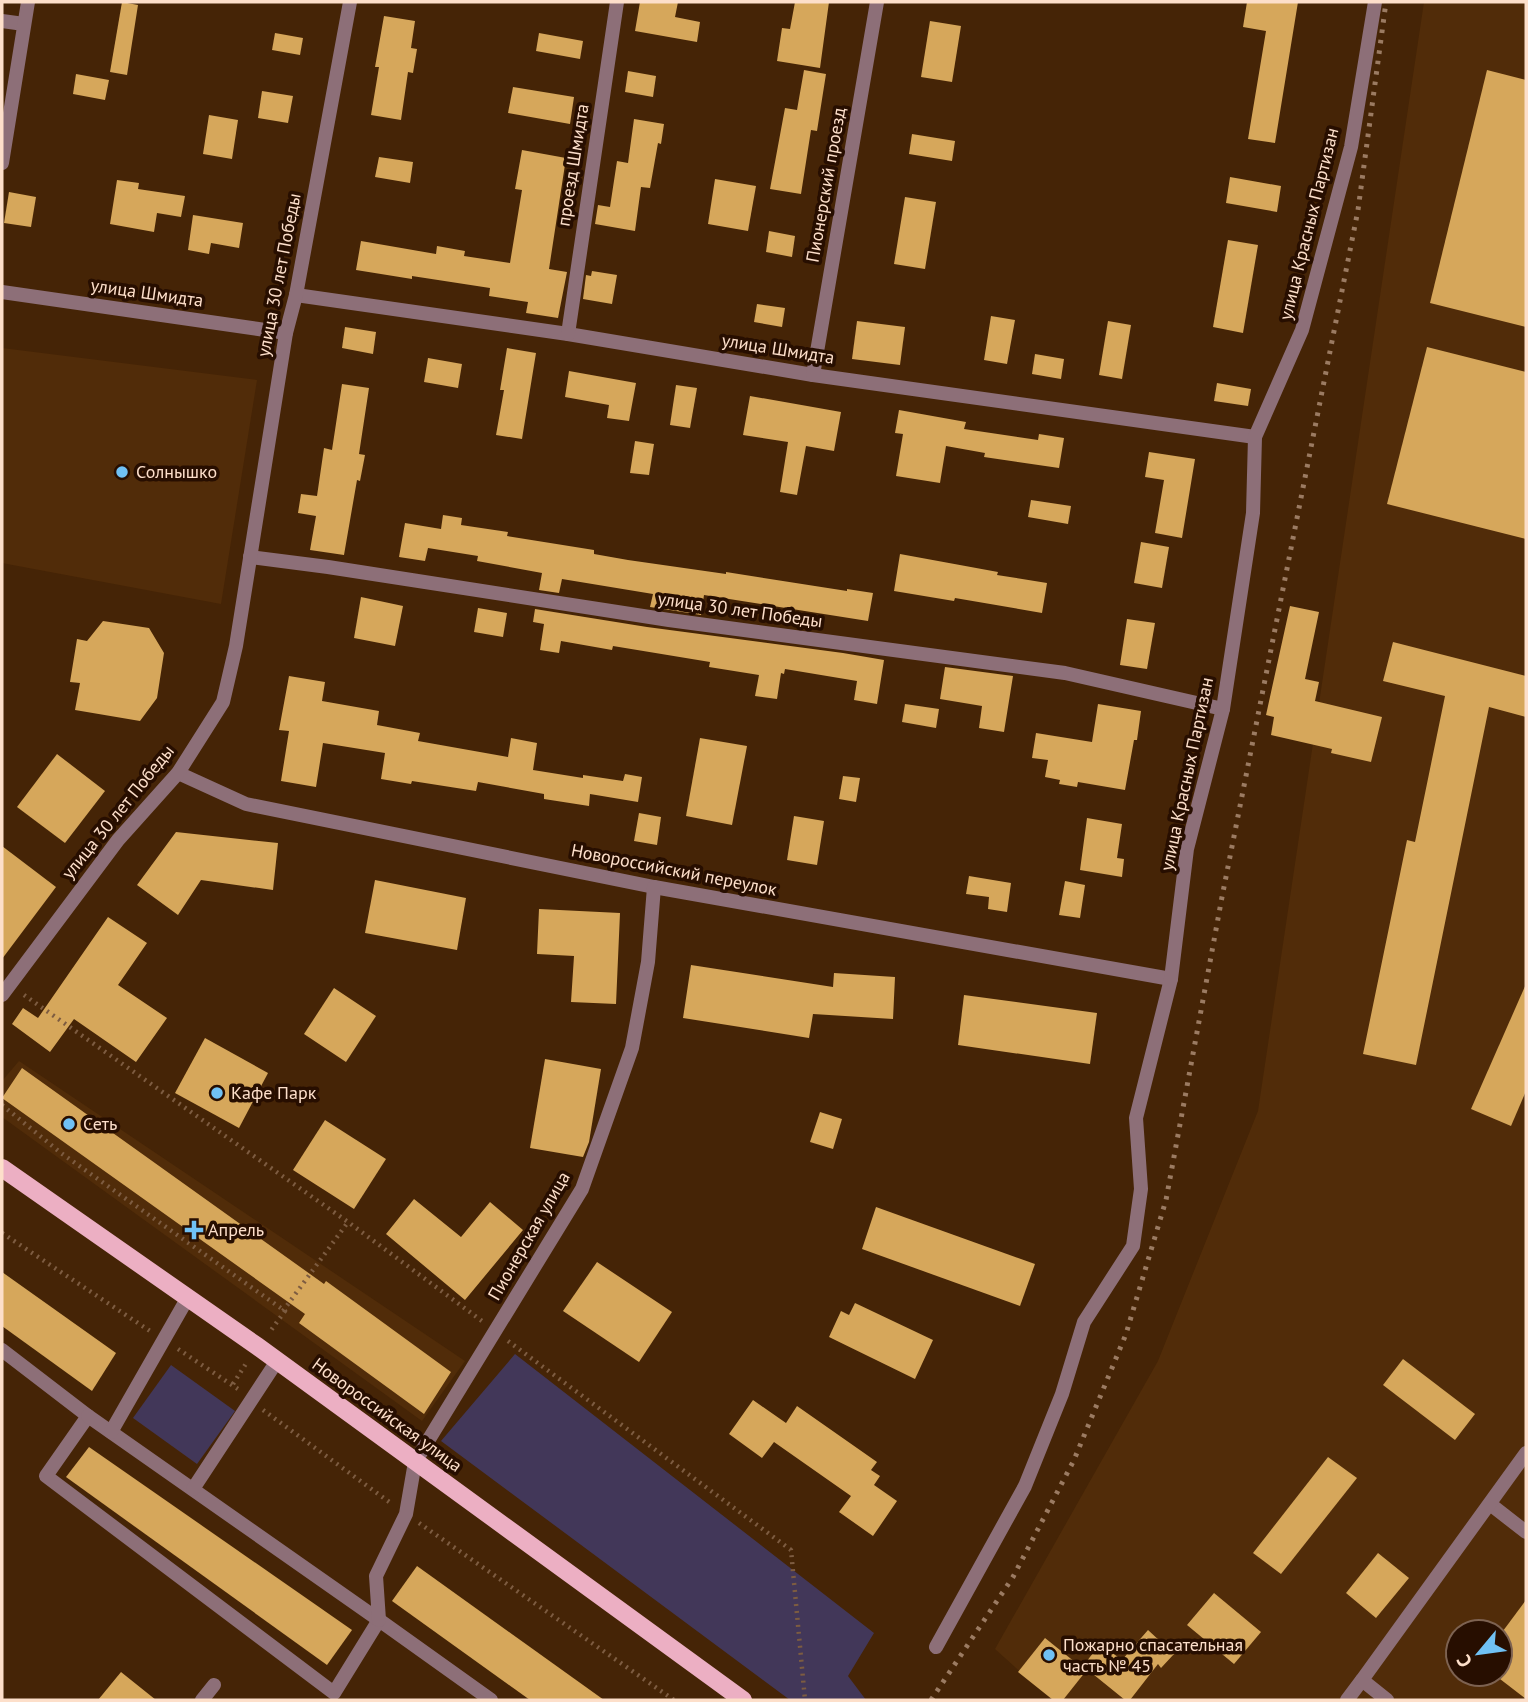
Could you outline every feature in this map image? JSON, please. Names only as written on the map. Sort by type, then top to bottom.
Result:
[{"type":"main road","name":"Новороссийская улица","points":[[2,1168],[257,1346],[743,1700]]},
{"type":"street","points":[[2,163],[28,2]]},
{"type":"street","name":"улица 30 лет Победы","points":[[5,990],[118,840],[178,773],[223,702],[236,646],[286,333],[296,295],[350,2]]},
{"type":"street","name":"проезд Шмидта","points":[[568,334],[617,2]]},
{"type":"street","name":"Пионерский проезд","points":[[813,375],[877,2]]},
{"type":"street","name":"улица Красных Партизан","points":[[936,1647],[1025,1486],[1062,1394],[1084,1322],[1133,1245],[1140,1189],[1136,1118],[1171,979],[1187,849],[1223,709],[1253,513],[1255,437],[1302,330],[1351,147],[1375,2]]},
{"type":"street","points":[[2,21],[24,24]]},
{"type":"street","name":"улица Шмидта","points":[[2,292],[286,333]]},
{"type":"street","name":"улица Шмидта","points":[[296,295],[568,334],[813,375],[1255,437]]},
{"type":"street","name":"улица 30 лет Победы","points":[[250,557],[669,620],[1065,673],[1223,709]]},
{"type":"street","name":"Новороссийский переулок","points":[[178,773],[246,804],[654,887],[1171,979]]},
{"type":"street","name":"Пионерская улица","points":[[415,1462],[582,1189],[632,1048],[648,962],[654,887]]},
{"type":"street","points":[[111,1432],[187,1299]]},
{"type":"street","points":[[2,1350],[88,1416],[491,1700]]},
{"type":"street","points":[[193,1489],[277,1361]]},
{"type":"street","points":[[88,1416],[46,1476],[334,1693],[379,1620],[376,1576],[406,1514],[415,1462]]},
{"type":"street","points":[[1347,1700],[1526,1453]]},
{"type":"street","points":[[1489,1504],[1526,1532]]},
{"type":"street","points":[[1362,1679],[1387,1700]]},
{"type":"street","points":[[202,1700],[214,1685]]},
{"type":"path","points":[[5,990],[348,1222],[791,1550],[806,1700]]},
{"type":"path","points":[[2,1105],[61,1153],[283,1311]]},
{"type":"path","points":[[232,1384],[348,1222]]},
{"type":"path","points":[[2,1233],[232,1384],[251,1401],[406,1514],[674,1700]]},
{"type":"shaded area","points":[[1424,2],[1526,2],[1526,1700],[1054,1700],[995,1649],[1158,1361],[1258,1111]]},
{"type":"shaded area","name":"Солнышко","points":[[2,348],[257,380],[221,604],[2,563]]},
{"type":"shaded area","points":[[19,1061],[465,1361],[422,1421],[2,1117],[2,1081]]},
{"type":"shaded area","points":[[515,1354],[874,1633],[848,1676],[866,1700],[790,1700],[441,1441]]},
{"type":"shaded area","points":[[171,1365],[235,1411],[197,1464],[133,1418]]},
{"type":"building","points":[[122,2],[138,5],[127,75],[110,72]]},
{"type":"building","points":[[640,2],[678,2],[675,17],[700,22],[697,42],[635,31]]},
{"type":"building","points":[[795,2],[829,2],[820,68],[777,61],[782,28],[790,29]]},
{"type":"building","points":[[1247,2],[1298,2],[1275,143],[1248,139],[1266,31],[1243,27]]},
{"type":"building","points":[[384,16],[415,21],[411,48],[417,49],[413,73],[408,72],[401,120],[371,115],[379,67],[375,67]]},
{"type":"building","points":[[930,21],[961,26],[952,82],[921,77]]},
{"type":"building","points":[[275,33],[303,38],[300,55],[272,50]]},
{"type":"building","points":[[539,33],[583,41],[580,59],[536,51]]},
{"type":"building","points":[[804,70],[826,74],[817,131],[811,130],[801,194],[770,189],[785,108],[797,110]]},
{"type":"building","points":[[1487,70],[1526,80],[1526,327],[1430,303]]},
{"type":"building","points":[[628,71],[656,76],[653,97],[625,92]]},
{"type":"building","points":[[76,74],[109,80],[105,100],[73,94]]},
{"type":"building","points":[[513,87],[574,97],[570,124],[508,113]]},
{"type":"building","points":[[262,91],[293,96],[288,123],[258,118]]},
{"type":"building","points":[[209,115],[238,120],[232,159],[203,154]]},
{"type":"building","points":[[634,119],[664,124],[650,188],[641,187],[635,231],[595,224],[598,205],[610,207],[617,161],[628,163]]},
{"type":"building","points":[[912,134],[955,141],[952,161],[909,154]]},
{"type":"building","points":[[522,150],[566,158],[549,269],[567,272],[558,318],[526,313],[528,302],[489,296],[490,288],[356,270],[361,241],[436,254],[437,246],[465,251],[464,256],[510,263],[522,190],[515,189]]},
{"type":"building","points":[[379,157],[413,162],[410,183],[375,177]]},
{"type":"building","points":[[1230,177],[1281,186],[1277,212],[1226,203]]},
{"type":"building","points":[[715,179],[756,186],[748,231],[708,224]]},
{"type":"building","points":[[117,180],[139,183],[138,189],[185,196],[181,217],[157,213],[154,232],[110,224]]},
{"type":"building","points":[[9,192],[36,197],[31,227],[4,223]]},
{"type":"building","points":[[905,197],[936,202],[925,269],[894,264]]},
{"type":"building","points":[[193,215],[243,223],[239,248],[211,243],[209,254],[188,250]]},
{"type":"building","points":[[769,231],[795,236],[792,257],[766,252]]},
{"type":"building","points":[[1228,240],[1258,245],[1243,333],[1213,327]]},
{"type":"building","points":[[592,271],[617,275],[612,304],[583,299],[586,275],[591,276]]},
{"type":"building","points":[[757,304],[785,308],[782,327],[754,322]]},
{"type":"building","points":[[991,316],[1015,320],[1007,364],[984,360]]},
{"type":"building","points":[[857,321],[905,327],[900,365],[852,359]]},
{"type":"building","points":[[1108,321],[1131,325],[1122,379],[1099,375]]},
{"type":"building","points":[[345,327],[376,332],[373,354],[342,348]]},
{"type":"building","points":[[1427,347],[1526,372],[1526,539],[1387,504]]},
{"type":"building","points":[[507,348],[536,353],[522,439],[496,435],[504,390],[500,390]]},
{"type":"building","points":[[1035,354],[1064,359],[1061,379],[1032,374]]},
{"type":"building","points":[[428,358],[462,364],[458,388],[424,382]]},
{"type":"building","points":[[569,371],[636,383],[629,421],[607,418],[609,405],[565,397]]},
{"type":"building","points":[[1217,383],[1251,389],[1248,406],[1214,401]]},
{"type":"building","points":[[342,384],[369,388],[359,454],[365,455],[360,481],[357,480],[344,555],[310,550],[316,516],[298,513],[301,494],[317,496],[324,448],[332,450]]},
{"type":"building","points":[[676,385],[697,388],[690,428],[670,425]]},
{"type":"building","points":[[750,396],[841,412],[834,451],[806,446],[797,495],[780,492],[788,442],[743,435]]},
{"type":"building","points":[[899,410],[966,422],[964,429],[1038,440],[1039,434],[1064,438],[1059,468],[984,457],[985,453],[946,446],[940,483],[896,476],[903,434],[895,433]]},
{"type":"building","points":[[635,441],[654,444],[649,475],[630,473]]},
{"type":"building","points":[[1149,452],[1195,459],[1182,538],[1155,533],[1164,480],[1145,477]]},
{"type":"building","points":[[1031,500],[1071,506],[1068,524],[1028,517]]},
{"type":"building","points":[[443,515],[462,518],[461,525],[508,532],[507,536],[594,550],[594,554],[873,593],[868,621],[704,595],[701,615],[650,607],[653,594],[562,579],[559,593],[539,590],[542,573],[477,561],[478,556],[428,548],[425,561],[399,557],[405,523],[441,529]]},
{"type":"building","points":[[1141,542],[1169,547],[1162,588],[1134,583]]},
{"type":"building","points":[[900,554],[1047,583],[1042,613],[894,591]]},
{"type":"building","points":[[361,597],[403,606],[395,646],[354,638]]},
{"type":"building","points":[[1290,606],[1319,612],[1305,679],[1319,682],[1315,701],[1382,717],[1371,762],[1331,753],[1332,749],[1271,735],[1274,717],[1266,715]]},
{"type":"building","points":[[478,608],[507,613],[503,637],[474,632]]},
{"type":"building","points":[[535,609],[884,660],[877,704],[854,700],[857,681],[785,669],[784,674],[781,673],[777,699],[755,696],[759,675],[709,667],[710,662],[613,646],[612,650],[561,641],[559,653],[540,650],[544,624],[533,622]]},
{"type":"building","points":[[1127,619],[1155,623],[1147,669],[1120,665]]},
{"type":"building","points":[[103,621],[149,628],[164,653],[157,698],[140,721],[75,710],[80,683],[70,682],[77,639],[87,641]]},
{"type":"building","points":[[1393,642],[1526,676],[1526,717],[1489,707],[1416,1065],[1363,1054],[1407,840],[1415,842],[1445,696],[1383,681]]},
{"type":"building","points":[[945,667],[1013,676],[1004,732],[979,728],[982,706],[940,699]]},
{"type":"building","points":[[289,676],[325,682],[322,701],[379,711],[377,725],[420,733],[418,741],[508,757],[511,738],[537,743],[533,770],[623,781],[625,774],[642,777],[638,802],[590,794],[589,806],[544,799],[544,794],[478,782],[476,791],[381,779],[385,753],[323,743],[316,787],[281,781],[289,731],[279,730]]},
{"type":"building","points":[[905,704],[939,709],[936,728],[902,722]]},
{"type":"building","points":[[1098,704],[1141,711],[1125,790],[1078,782],[1077,787],[1059,784],[1060,780],[1045,777],[1048,760],[1032,758],[1036,733],[1092,742]]},
{"type":"building","points":[[700,738],[747,746],[732,825],[686,816]]},
{"type":"building","points":[[57,754],[105,791],[65,843],[17,807]]},
{"type":"building","points":[[843,776],[860,778],[856,802],[839,799]]},
{"type":"building","points":[[639,813],[661,817],[657,845],[634,841]]},
{"type":"building","points":[[794,816],[824,821],[817,865],[787,860]]},
{"type":"building","points":[[1087,818],[1122,824],[1117,858],[1124,859],[1122,877],[1080,870]]},
{"type":"building","points":[[176,832],[278,843],[273,890],[201,880],[178,915],[137,885]]},
{"type":"building","points":[[2,846],[56,887],[2,959]]},
{"type":"building","points":[[969,876],[1011,883],[1007,912],[988,909],[989,897],[966,894]]},
{"type":"building","points":[[375,880],[466,898],[457,950],[365,933]]},
{"type":"building","points":[[1065,881],[1085,885],[1080,918],[1059,915]]},
{"type":"building","points":[[539,909],[620,913],[616,1004],[571,1002],[574,956],[537,954]]},
{"type":"building","points":[[108,917],[147,943],[118,985],[167,1018],[136,1062],[74,1019],[50,1052],[12,1024],[23,1008],[38,1018]]},
{"type":"building","points":[[691,965],[833,987],[834,973],[895,977],[893,1019],[813,1014],[809,1038],[683,1018]]},
{"type":"building","points":[[1526,984],[1526,1091],[1511,1126],[1471,1109]]},
{"type":"building","points":[[334,988],[376,1016],[346,1062],[304,1034]]},
{"type":"building","points":[[964,995],[1097,1013],[1090,1064],[958,1045]]},
{"type":"building","points":[[205,1038],[268,1073],[239,1128],[175,1093]]},
{"type":"building","points":[[545,1059],[601,1069],[589,1142],[583,1157],[530,1148]]},
{"type":"building","points":[[22,1068],[451,1372],[424,1414],[299,1323],[305,1314],[2,1098]]},
{"type":"building","points":[[820,1112],[842,1119],[833,1149],[810,1142]]},
{"type":"building","points":[[325,1120],[386,1159],[354,1209],[293,1170]]},
{"type":"building","points":[[414,1199],[461,1237],[490,1202],[523,1230],[465,1300],[386,1234]]},
{"type":"building","points":[[876,1207],[1035,1264],[1020,1306],[862,1249]]},
{"type":"building","points":[[597,1262],[672,1312],[639,1362],[563,1311]]},
{"type":"building","points":[[2,1272],[116,1353],[92,1391],[2,1326]]},
{"type":"building","points":[[855,1303],[933,1340],[915,1379],[829,1337],[841,1311],[849,1315]]},
{"type":"building","points":[[1403,1359],[1475,1414],[1455,1440],[1383,1385]]},
{"type":"building","points":[[753,1400],[786,1423],[797,1406],[877,1462],[871,1470],[880,1476],[874,1485],[897,1501],[873,1536],[839,1512],[851,1496],[774,1442],[762,1458],[729,1434]]},
{"type":"building","points":[[89,1447],[352,1630],[327,1665],[66,1477]]},
{"type":"building","points":[[1328,1457],[1357,1478],[1281,1574],[1253,1553]]},
{"type":"building","points":[[1378,1553],[1409,1578],[1376,1618],[1346,1593]]},
{"type":"building","points":[[417,1566],[604,1700],[530,1700],[392,1601]]},
{"type":"building","points":[[1214,1593],[1261,1632],[1234,1664],[1187,1625]]},
{"type":"building","points":[[1526,1600],[1526,1699],[1512,1688],[1514,1688],[1513,1618]]},
{"type":"building","points":[[1148,1630],[1174,1654],[1161,1668],[1158,1664],[1130,1700],[1125,1700],[1083,1666],[1100,1644],[1122,1660]]},
{"type":"building","name":"Пожарно спасательная часть № 45","points":[[1045,1638],[1086,1671],[1063,1700],[1053,1700],[1018,1672]]},
{"type":"building","points":[[121,1672],[156,1700],[98,1700]]},
{"type":"railway","points":[[931,1700],[1013,1577],[1074,1460],[1126,1334],[1166,1200],[1222,897],[1358,210],[1386,2]]},
{"type":"place","name":"Солнышко","points":[[122,472]]},
{"type":"place","name":"Кафе Парк","points":[[217,1093]]},
{"type":"place","name":"Сеть","points":[[69,1124]]},
{"type":"place","name":"Апрель","points":[[194,1230]]},
{"type":"place","name":"Пожарно спасательная часть № 45","points":[[1049,1655]]}]
